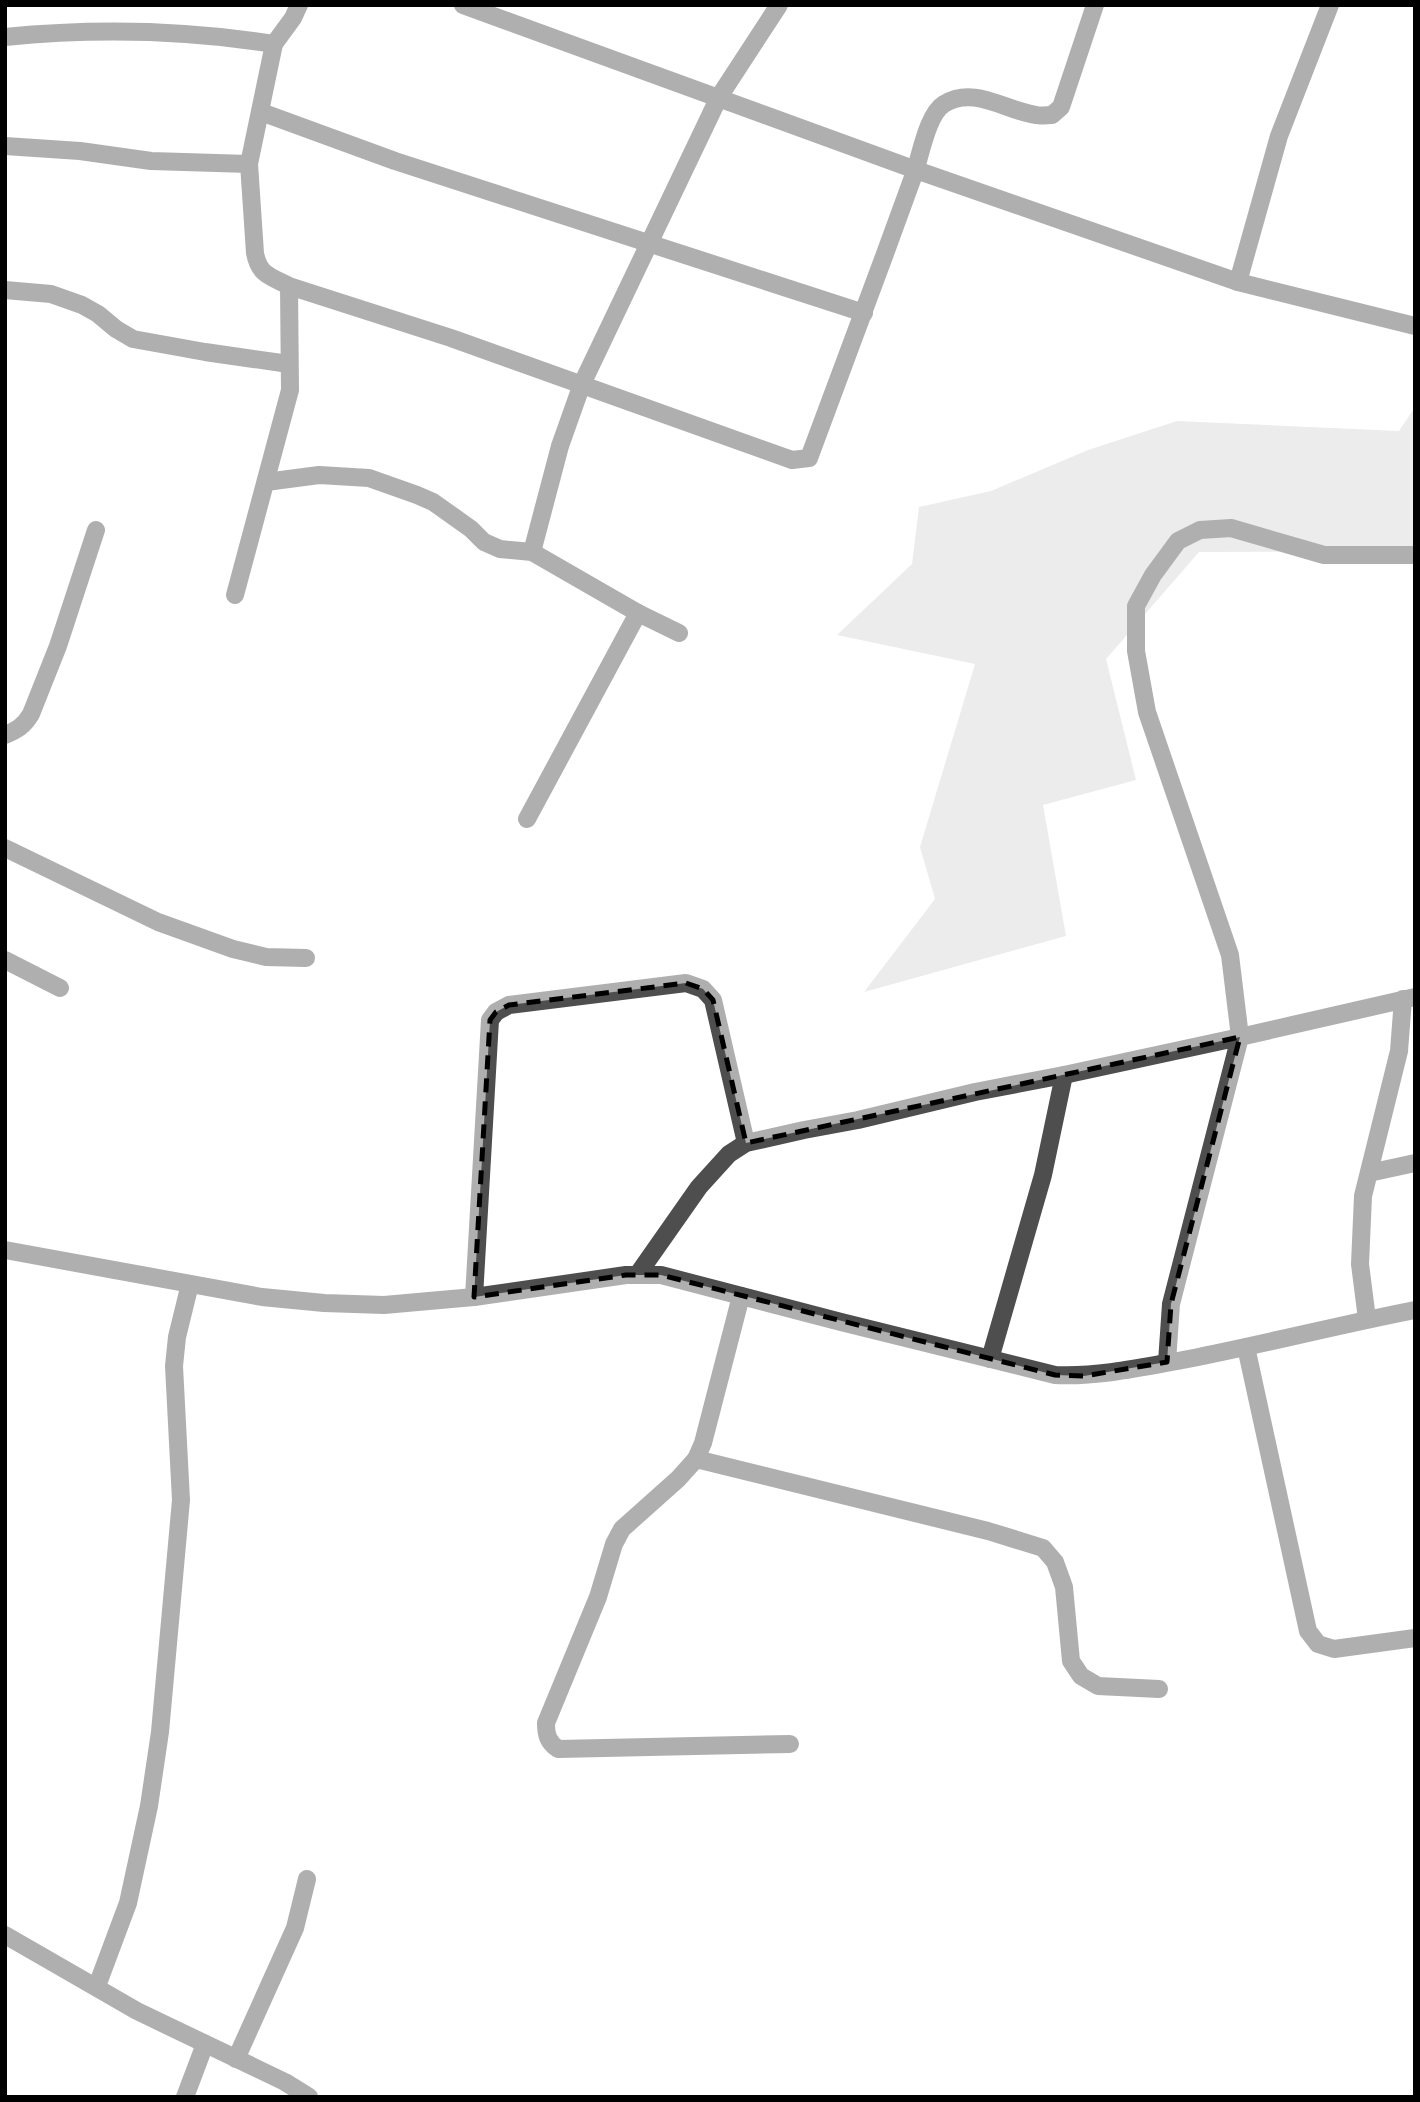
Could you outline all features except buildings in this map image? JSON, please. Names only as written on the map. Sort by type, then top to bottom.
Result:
[{"type":"street","points":[[299,5],[274,44],[249,164],[258,267],[267,275],[289,286],[451,338],[792,460],[809,458],[916,170],[930,122],[942,105],[974,97],[1036,115],[1052,115],[1061,107],[1095,5]]},
{"type":"street","points":[[463,5],[916,170],[1238,282],[1415,326]]},
{"type":"street","points":[[532,552],[560,446],[582,384],[719,97],[779,5]]},
{"type":"street","points":[[1238,282],[1279,136],[1330,5]]},
{"type":"street","points":[[5,37],[127,30],[225,36],[274,44]]},
{"type":"street","points":[[261,112],[396,161],[864,313]]},
{"type":"street","points":[[5,146],[80,151],[151,161],[249,164]]},
{"type":"street","points":[[235,595],[290,390],[289,286]]},
{"type":"street","points":[[5,290],[51,294],[82,304],[133,339],[289,364]]},
{"type":"street","points":[[265,482],[319,475],[369,478],[433,502],[471,528],[484,542],[500,549],[532,552],[638,613],[679,633]]},
{"type":"street","points":[[1167,1363],[1171,1304],[1240,1037],[1230,955],[1147,712],[1136,651],[1136,606],[1153,575],[1178,541],[1200,530],[1231,528],[1324,555],[1415,555]]},
{"type":"street","points":[[5,734],[26,723],[31,714],[58,646],[96,530]]},
{"type":"street","points":[[527,819],[638,613]]},
{"type":"street","points":[[5,848],[158,922],[266,957],[306,958]]},
{"type":"street","points":[[5,961],[60,988]]},
{"type":"street","points":[[474,1297],[490,1020],[496,1012],[509,1005],[686,983],[703,989],[713,1000],[746,1143]]},
{"type":"street","points":[[638,1274],[699,1186],[729,1154],[746,1143],[1409,998],[1399,1051],[1363,1196],[1360,1264],[1367,1319]]},
{"type":"street","points":[[990,1359],[1043,1175],[1064,1075]]},
{"type":"street","points":[[1369,1173],[1415,1163]]},
{"type":"street","points":[[5,1250],[262,1297],[324,1303],[384,1305],[474,1297],[638,1274],[661,1275],[1055,1375],[1084,1376],[1167,1363],[1415,1310]]},
{"type":"street","points":[[97,1986],[128,1903],[149,1806],[160,1732],[181,1500],[174,1366],[177,1338],[190,1283]]},
{"type":"street","points":[[741,1296],[703,1443],[696,1459],[678,1479],[622,1529],[614,1544],[598,1597],[546,1723],[546,1735],[558,1749],[790,1744]]},
{"type":"street","points":[[1246,1347],[1308,1631],[1318,1644],[1334,1649],[1415,1638]]},
{"type":"street","points":[[696,1459],[988,1531],[1043,1548],[1055,1562],[1064,1587],[1071,1661],[1081,1676],[1098,1686],[1159,1689]]},
{"type":"street","points":[[236,2059],[295,1928],[307,1879]]},
{"type":"street","points":[[5,1935],[137,2011],[285,2082],[309,2097]]},
{"type":"street","points":[[185,2097],[205,2044]]},
{"type":"highlighted area","points":[[686,983],[703,989],[713,1000],[746,1143],[1240,1037],[1171,1304],[1167,1362],[1084,1376],[1055,1375],[661,1275],[626,1275],[474,1297],[490,1020],[496,1012],[509,1005]]},
{"type":"shaded area","points":[[1415,407],[1415,551],[1199,552],[1106,659],[1136,780],[1043,805],[1066,936],[864,992],[935,899],[920,847],[975,664],[837,635],[912,564],[919,507],[991,491],[1088,450],[1177,421],[1399,431]]}]
